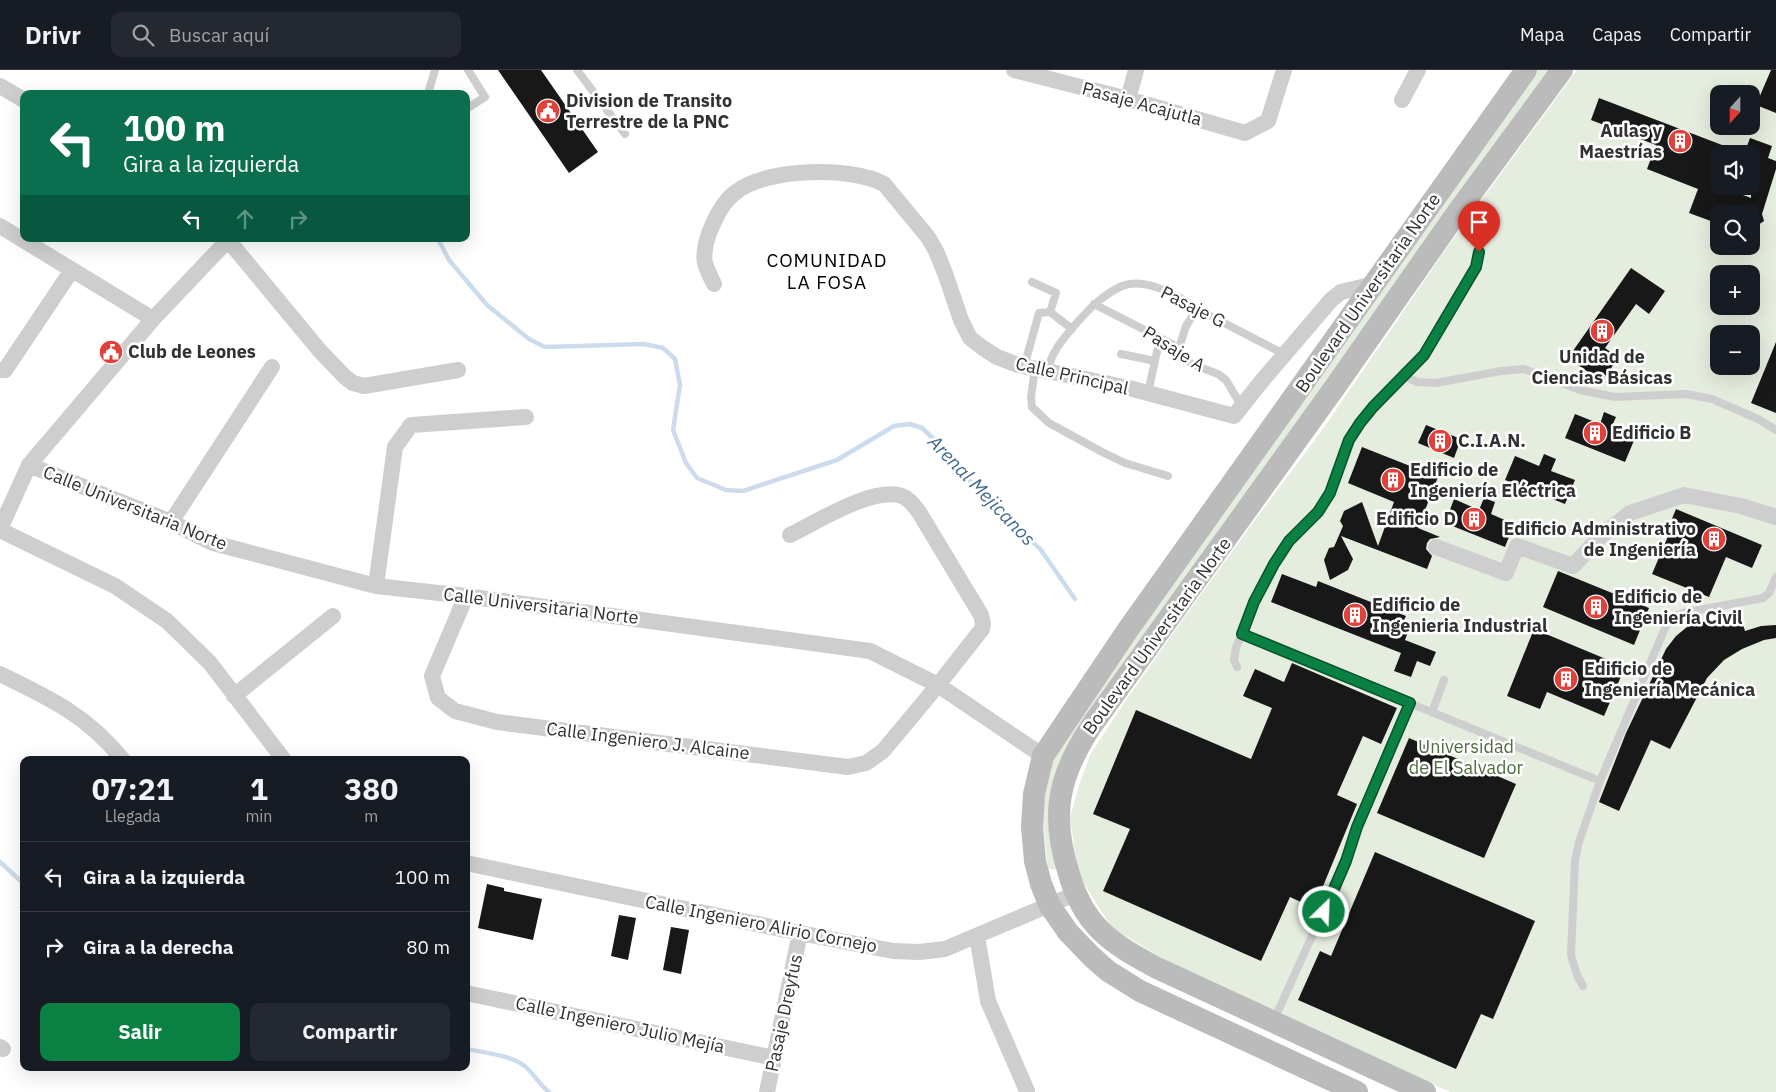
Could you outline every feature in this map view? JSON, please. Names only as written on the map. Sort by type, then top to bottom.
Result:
[{"type":"main road","name":"Boulevard Universitaria Norte","points":[[1357,1092],[1140,990],[1108,971],[1092,957],[1068,932],[1050,906],[1041,884],[1035,861],[1032,827],[1034,794],[1043,756],[1127,631],[1526,70]]},
{"type":"main road","name":"Boulevard Universitaria Norte","points":[[1425,1092],[1179,978],[1127,951],[1101,931],[1087,914],[1075,894],[1062,851],[1058,826],[1062,789],[1075,753],[1092,725],[1324,404],[1454,217],[1562,70]]},
{"type":"street","name":"Pasaje Acajutla","points":[[1014,70],[1128,99],[1245,133],[1268,121],[1284,70]]},
{"type":"street","points":[[1128,99],[1136,70]]},
{"type":"street","points":[[1402,100],[1418,70]]},
{"type":"street","points":[[0,86],[20,98]]},
{"type":"street","name":"Calle Principal","points":[[714,284],[705,264],[705,249],[713,223],[736,192],[755,182],[774,176],[810,172],[852,175],[884,184],[928,237],[936,251],[970,338],[997,357],[1035,369],[1148,393],[1234,416],[1242,407]]},
{"type":"street","points":[[0,226],[20,238]]},
{"type":"street","points":[[26,242],[153,319]]},
{"type":"street","points":[[226,242],[153,319],[29,465],[0,530],[115,586],[167,621],[210,663],[281,756]]},
{"type":"street","points":[[231,242],[320,351],[353,383],[364,386],[458,370]]},
{"type":"street","points":[[0,370],[5,370],[72,270]]},
{"type":"street","points":[[1242,407],[1284,354],[1336,296],[1341,292],[1374,284]]},
{"type":"street","points":[[171,522],[272,367]]},
{"type":"street","points":[[376,586],[395,447],[411,425],[526,418]]},
{"type":"street","name":"Calle Universitaria Norte","points":[[29,465],[171,522],[213,543],[376,586],[466,596],[870,651],[938,685],[1043,756]]},
{"type":"street","name":"Calle Ingeniero J. Alcaine","points":[[466,596],[432,676],[438,698],[455,711],[497,722],[848,767],[866,763],[882,751],[982,629],[984,624],[981,614],[910,500],[901,496],[885,494],[865,498],[790,535]]},
{"type":"street","points":[[1436,547],[1506,573],[1517,546],[1573,566],[1600,537],[1630,513],[1684,495],[1741,506],[1776,517]]},
{"type":"street","points":[[234,696],[333,616]]},
{"type":"street","points":[[0,674],[64,706],[94,730],[119,756]]},
{"type":"street","name":"Calle Ingeniero Alirio Cornejo","points":[[470,864],[893,951],[945,950],[1075,894]]},
{"type":"street","name":"Pasaje Dreyfus","points":[[767,1092],[800,933]]},
{"type":"street","points":[[977,936],[988,1001],[1027,1091]]},
{"type":"street","name":"Calle Ingeniero Julio Mejía","points":[[470,994],[774,1058]]},
{"type":"lane","points":[[429,90],[435,70]]},
{"type":"lane","points":[[468,70],[485,97],[470,106]]},
{"type":"lane","points":[[577,70],[625,134]]},
{"type":"lane","points":[[1236,667],[1234,660],[1236,648],[1254,602],[1274,564],[1289,541],[1318,512],[1330,493],[1349,440],[1373,407],[1424,355],[1476,267],[1479,252],[1478,239],[1471,230],[1454,217]]},
{"type":"lane","points":[[1032,282],[1056,293],[1050,312]]},
{"type":"lane","name":"Pasaje G","points":[[1035,369],[1049,361],[1057,345],[1094,304],[1122,286],[1133,284],[1154,286],[1166,290],[1197,309],[1284,354]]},
{"type":"lane","name":"Pasaje A","points":[[1094,304],[1172,344],[1187,361],[1218,374],[1226,380],[1242,407]]},
{"type":"lane","points":[[1178,351],[1186,326],[1197,309]]},
{"type":"lane","points":[[1072,329],[1050,312],[1038,313],[1032,407],[1049,423],[1125,463],[1168,476]]},
{"type":"lane","points":[[1148,393],[1160,338]]},
{"type":"lane","points":[[1121,354],[1155,360]]},
{"type":"lane","points":[[1404,376],[1417,382],[1436,383],[1501,371],[1524,369],[1580,390],[1615,397],[1686,394],[1712,399],[1758,419],[1776,430]]},
{"type":"lane","points":[[1583,986],[1571,955],[1575,860],[1585,823],[1600,781],[1668,621],[1674,616],[1683,613],[1763,598],[1774,585],[1776,578]]},
{"type":"lane","points":[[1242,634],[1600,781]]},
{"type":"lane","points":[[1432,712],[1444,680]]},
{"type":"lane","points":[[1273,1022],[1346,861],[1357,827],[1410,703]]},
{"type":"green space","points":[[1536,70],[1551,70],[1077,738],[1059,867],[1055,870],[1048,868],[1041,806],[1052,760],[1063,738]]},
{"type":"green space","name":"Universidad de El Salvador","points":[[1577,70],[1776,70],[1776,1092],[1450,1092],[1175,966],[1112,928],[1078,874],[1070,818],[1090,755],[1181,622],[1323,429],[1448,246]]},
{"type":"building","name":"Division de Transito Terrestre de la PNC","points":[[498,70],[541,70],[598,152],[569,173]]},
{"type":"building","points":[[1771,70],[1776,70],[1776,113],[1760,107],[1760,96]]},
{"type":"building","name":"Aulas y Maestrías","points":[[1599,98],[1722,145],[1710,145],[1710,195],[1743,195],[1751,198],[1751,195],[1760,195],[1760,145],[1747,145],[1750,138],[1772,146],[1768,158],[1776,161],[1776,169],[1762,214],[1764,221],[1760,224],[1760,205],[1710,205],[1710,221],[1689,213],[1698,189],[1647,169],[1656,145],[1591,120]]},
{"type":"building","name":"Unidad de Ciencias Básicas","points":[[1631,268],[1665,291],[1649,314],[1636,304],[1605,348],[1619,358],[1601,381],[1568,358]]},
{"type":"building","points":[[1776,342],[1776,413],[1751,403]]},
{"type":"building","name":"Edificio B","points":[[1604,412],[1616,417],[1611,428],[1635,438],[1625,462],[1565,438],[1575,414],[1600,424]]},
{"type":"building","name":"C.I.A.N.","points":[[1426,425],[1461,439],[1454,458],[1418,443]]},
{"type":"building","points":[[1362,447],[1438,477],[1418,528],[1440,537],[1430,539],[1427,543],[1426,549],[1432,556],[1427,569],[1341,536],[1353,559],[1348,570],[1330,580],[1324,560],[1329,548],[1334,547],[1343,526],[1340,521],[1344,511],[1362,502],[1378,546],[1394,502],[1348,483]]},
{"type":"building","points":[[1544,454],[1556,459],[1551,471],[1575,480],[1565,504],[1505,480],[1515,456],[1539,466]]},
{"type":"building","name":"Edificio D","points":[[1484,498],[1495,502],[1491,514],[1514,524],[1505,547],[1445,523],[1454,499],[1479,510]]},
{"type":"building","points":[[1676,509],[1762,545],[1752,568],[1726,557],[1709,597],[1652,574],[1669,534],[1666,533]]},
{"type":"building","name":"Edificio de Ingeniería Civil","points":[[1558,571],[1649,608],[1634,645],[1543,607]]},
{"type":"building","name":"Edificio de Ingenieria Industrial","points":[[1282,574],[1316,587],[1318,581],[1406,616],[1400,629],[1408,632],[1405,640],[1436,652],[1430,666],[1417,661],[1411,677],[1394,671],[1401,653],[1271,602]]},
{"type":"building","points":[[1740,615],[1745,631],[1761,626],[1776,625],[1776,638],[1764,640],[1742,649],[1724,660],[1707,678],[1670,749],[1651,740],[1619,811],[1599,802],[1626,733],[1666,649],[1676,636],[1687,627],[1712,619]]},
{"type":"building","name":"Edificio de Ingeniería Mecánica","points":[[1534,629],[1625,667],[1604,716],[1547,692],[1540,709],[1507,696]]},
{"type":"building","points":[[1292,663],[1397,708],[1381,744],[1363,736],[1337,795],[1357,804],[1314,908],[1290,897],[1261,961],[1103,891],[1130,829],[1093,814],[1136,710],[1251,759],[1272,708],[1243,696],[1255,669],[1284,682]]},
{"type":"building","points":[[1409,738],[1516,784],[1484,858],[1377,813]]},
{"type":"building","points":[[1375,852],[1535,921],[1493,1019],[1481,1014],[1456,1069],[1298,1000],[1320,951],[1331,956]]},
{"type":"building","points":[[487,884],[504,888],[504,891],[542,899],[533,940],[478,928]]},
{"type":"building","points":[[619,915],[636,918],[628,960],[611,956]]},
{"type":"building","points":[[671,927],[689,930],[681,974],[663,970]]},
{"type":"waterway","name":"Arenal Mejicanos","points":[[440,242],[449,260],[487,305],[529,339],[545,347],[644,344],[663,348],[675,359],[680,385],[673,430],[686,463],[697,478],[726,490],[743,491],[837,460],[894,426],[910,424],[922,428],[938,443],[952,463],[1041,550],[1075,599]]},
{"type":"waterway","points":[[0,862],[20,880]]},
{"type":"waterway","points":[[470,1050],[515,1060],[527,1068],[549,1092]]},
{"type":"place","name":"Division de Transito Terrestre de la PNC","points":[[548,111]]},
{"type":"place","name":"Aulas y Maestrías","points":[[1680,141]]},
{"type":"place","name":"Unidad de Ciencias Básicas","points":[[1602,331]]},
{"type":"place","name":"Club de Leones","points":[[111,352]]},
{"type":"place","name":"Edificio B","points":[[1595,433]]},
{"type":"place","name":"C.I.A.N.","points":[[1440,441]]},
{"type":"place","name":"Edificio de Ingeniería Eléctrica","points":[[1393,480]]},
{"type":"place","name":"Edificio D","points":[[1474,519]]},
{"type":"place","name":"Edificio Administrativo de Ingeniería","points":[[1714,539]]},
{"type":"place","name":"Edificio de Ingeniería Civil","points":[[1596,607]]},
{"type":"place","name":"Edificio de Ingenieria Industrial","points":[[1355,615]]},
{"type":"place","name":"Edificio de Ingeniería Mecánica","points":[[1566,679]]},
{"type":"district","name":"COMUNIDAD LA FOSA","points":[[827,271]]},
{"type":"route","points":[[1324,912],[1346,861],[1357,827],[1410,703],[1242,634],[1254,602],[1274,564],[1289,541],[1318,512],[1330,493],[1349,440],[1373,407],[1424,355],[1476,267],[1479,252]]}]
